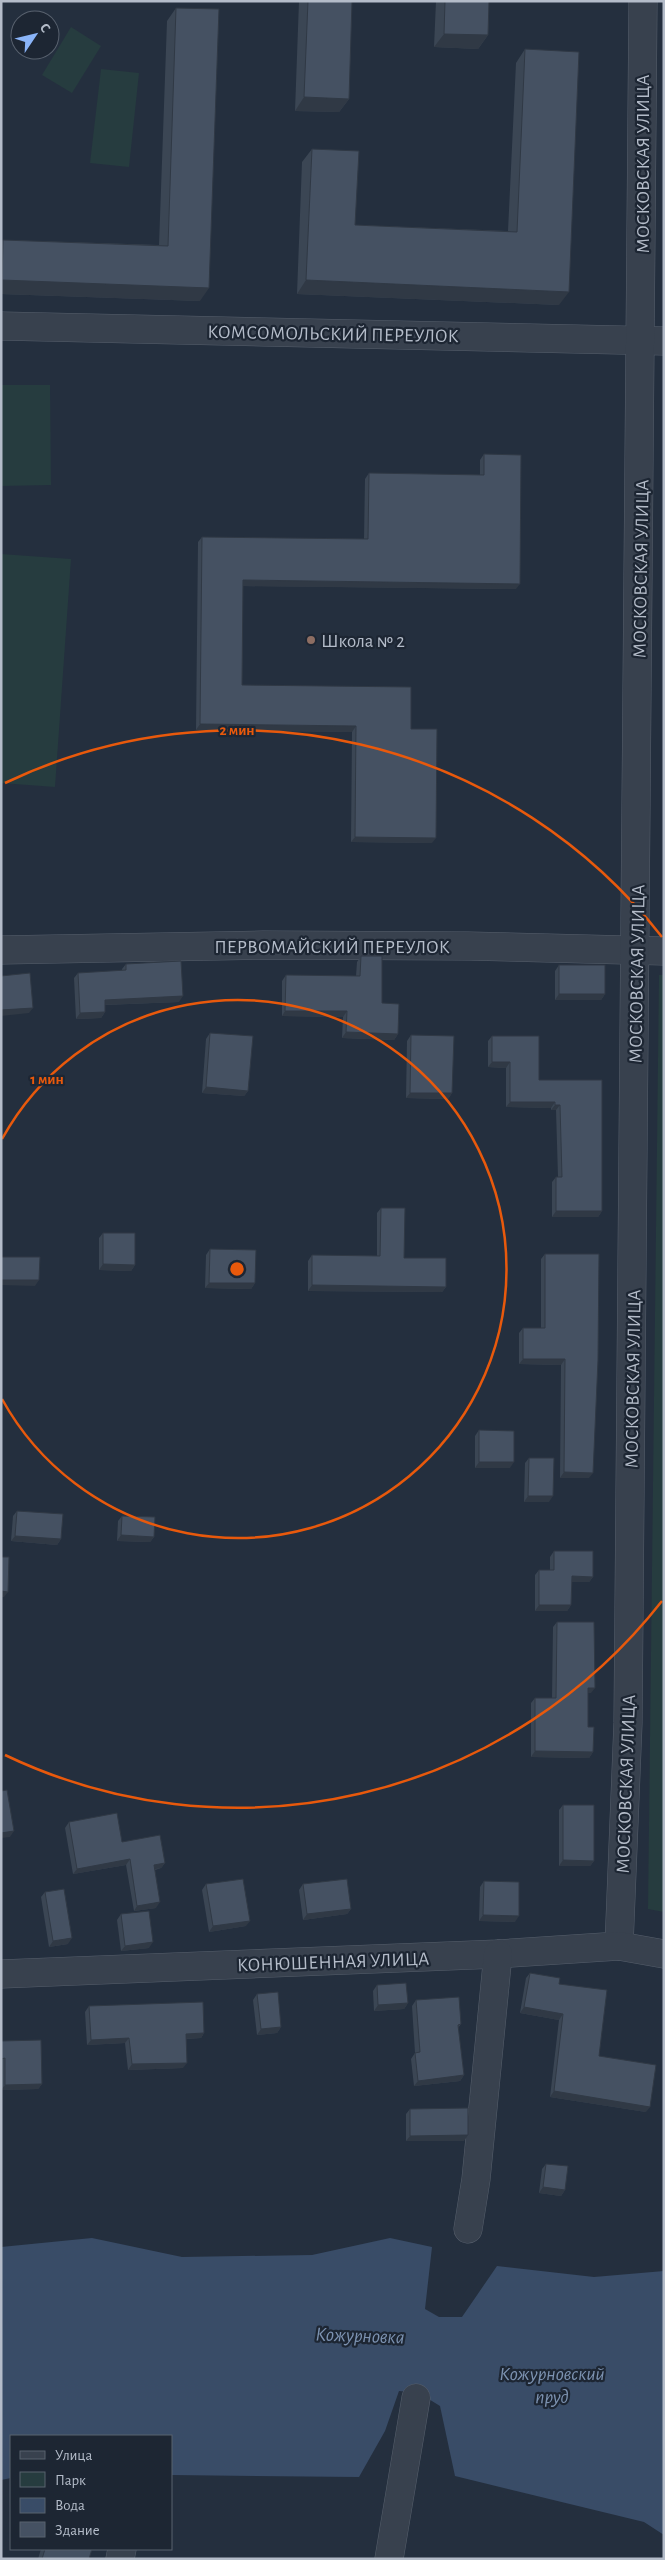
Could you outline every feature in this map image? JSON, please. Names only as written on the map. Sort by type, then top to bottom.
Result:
[{"type":"street","name":"МОСКОВСКАЯ УЛИЦА","points":[[619,1946],[628,1723],[636,950],[653,341],[643,1]]},
{"type":"street","name":"КОМСОМОЛЬСКИЙ ПЕРЕУЛОК","points":[[1,326],[653,341]]},
{"type":"street","name":"ПЕРВОМАЙСКИЙ ПЕРЕУЛОК","points":[[1,950],[263,945],[664,950]]},
{"type":"street","name":"КОНЮШЕННАЯ УЛИЦА","points":[[1,1974],[498,1954],[619,1946],[664,1954]]},
{"type":"street","points":[[468,2229],[476,2179],[498,1954]]},
{"type":"street","points":[[390,2559],[416,2398]]},
{"type":"green space","points":[[71,27],[101,46],[72,93],[42,75],[51,60],[60,60],[60,45]]},
{"type":"green space","points":[[101,69],[139,73],[129,167],[90,163]]},
{"type":"green space","points":[[1,385],[50,385],[51,485],[1,486]]},
{"type":"green space","points":[[1,554],[71,559],[55,787],[1,783]]},
{"type":"green space","points":[[659,975],[664,975],[664,1912],[648,1909]]},
{"type":"water","name":"Кожурновский пруд","points":[[92,2238],[182,2257],[312,2255],[390,2238],[432,2247],[425,2309],[439,2317],[462,2317],[497,2266],[594,2277],[664,2271],[664,2535],[644,2522],[455,2476],[440,2406],[419,2393],[399,2391],[385,2431],[359,2477],[172,2475],[172,2435],[10,2435],[10,2478],[1,2480],[1,2247]]},
{"type":"building","points":[[308,1],[352,1],[349,99],[304,97]]},
{"type":"building","points":[[445,1],[489,1],[488,35],[444,34]]},
{"type":"building","points":[[176,8],[219,9],[209,288],[2,280],[3,240],[168,246]]},
{"type":"building","points":[[525,49],[579,52],[569,292],[306,280],[312,149],[359,151],[355,225],[517,232]]},
{"type":"building","points":[[484,454],[521,455],[520,584],[243,580],[242,685],[411,687],[411,729],[437,729],[436,838],[355,837],[356,726],[200,724],[202,537],[368,539],[369,473],[484,475]]},
{"type":"building","points":[[361,956],[382,956],[382,1003],[399,1004],[398,1034],[346,1032],[347,1011],[285,1011],[286,975],[360,976]]},
{"type":"building","points":[[181,961],[183,996],[105,1000],[105,1012],[80,1013],[78,973],[126,970],[126,964]]},
{"type":"building","points":[[559,965],[605,965],[605,994],[559,994]]},
{"type":"building","points":[[30,973],[33,1008],[1,1010],[1,976]]},
{"type":"building","points":[[210,1033],[253,1036],[248,1091],[206,1087]]},
{"type":"building","points":[[411,1035],[454,1036],[452,1093],[410,1093]]},
{"type":"building","points":[[492,1036],[539,1036],[539,1080],[602,1080],[602,1211],[556,1211],[556,1177],[562,1177],[560,1105],[555,1105],[555,1102],[510,1102],[510,1062],[492,1062]]},
{"type":"building","points":[[381,1208],[405,1208],[404,1258],[446,1258],[446,1287],[312,1285],[312,1255],[380,1256]]},
{"type":"building","points":[[103,1233],[135,1233],[135,1265],[103,1264]]},
{"type":"building","points":[[210,1249],[256,1250],[255,1283],[209,1283]]},
{"type":"building","points":[[545,1254],[599,1254],[598,1360],[593,1473],[564,1472],[565,1359],[523,1359],[523,1328],[545,1328]]},
{"type":"building","points":[[1,1257],[40,1257],[39,1280],[1,1280]]},
{"type":"building","points":[[479,1430],[514,1431],[514,1462],[479,1462]]},
{"type":"building","points":[[529,1458],[554,1458],[553,1496],[528,1496]]},
{"type":"building","points":[[17,1511],[63,1514],[61,1539],[15,1536]]},
{"type":"building","points":[[122,1516],[155,1517],[154,1537],[121,1535]]},
{"type":"building","points":[[554,1551],[593,1551],[593,1577],[572,1576],[571,1605],[539,1605],[539,1570],[554,1570]]},
{"type":"building","points":[[1,1557],[9,1557],[8,1592],[1,1591]]},
{"type":"building","points":[[557,1622],[594,1622],[595,1688],[588,1688],[588,1727],[594,1727],[593,1752],[535,1751],[535,1698],[556,1698]]},
{"type":"building","points":[[7,1790],[14,1831],[1,1833],[1,1791]]},
{"type":"building","points":[[563,1805],[594,1805],[594,1861],[563,1860]]},
{"type":"building","points":[[117,1813],[122,1842],[160,1835],[165,1863],[154,1865],[160,1902],[137,1906],[130,1859],[77,1869],[69,1822]]},
{"type":"building","points":[[243,1879],[250,1921],[213,1926],[206,1884]]},
{"type":"building","points":[[347,1879],[351,1909],[307,1914],[303,1884]]},
{"type":"building","points":[[484,1881],[519,1882],[519,1916],[483,1915]]},
{"type":"building","points":[[64,1889],[72,1938],[53,1941],[45,1892]]},
{"type":"building","points":[[149,1911],[153,1942],[125,1946],[121,1914]]},
{"type":"building","points":[[530,1973],[560,1978],[559,1984],[607,1990],[599,2056],[656,2065],[650,2107],[554,2091],[563,2014],[524,2007]]},
{"type":"building","points":[[406,1983],[408,2003],[378,2005],[377,1985]]},
{"type":"building","points":[[278,1992],[281,2027],[261,2029],[257,1994]]},
{"type":"building","points":[[459,1997],[461,2024],[458,2025],[464,2075],[418,2081],[415,2053],[420,2052],[416,2000]]},
{"type":"building","points":[[203,2002],[204,2033],[186,2034],[187,2063],[132,2064],[129,2038],[91,2040],[89,2006]]},
{"type":"building","points":[[41,2040],[42,2084],[5,2085],[5,2058],[1,2059],[1,2041]]},
{"type":"building","points":[[468,2108],[468,2135],[410,2136],[410,2109]]},
{"type":"building","points":[[546,2164],[568,2166],[565,2190],[543,2187]]},
{"type":"building","points":[[45,2550],[92,2550],[89,2559],[42,2559]]},
{"type":"place","name":"Школа № 2","points":[[311,640]]},
{"type":"water label","name":"Кожурновка","points":[[360,2335]]}]
